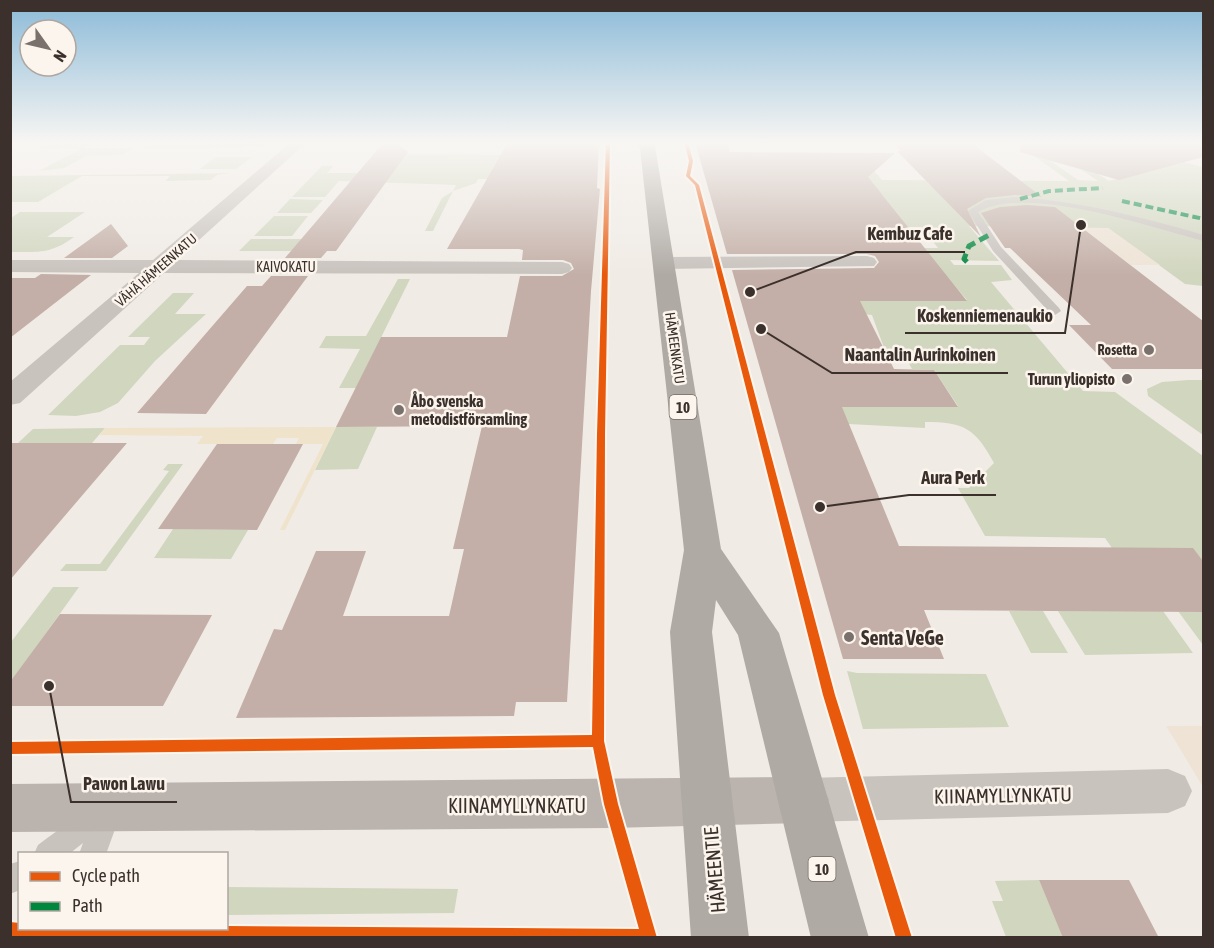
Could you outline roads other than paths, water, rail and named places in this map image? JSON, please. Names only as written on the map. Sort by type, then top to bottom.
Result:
[{"type":"highway","name":"HÄMEENKATU","points":[[653,186],[703,550],[692,632],[708,803]]},
{"type":"highway","name":"HÄMEENKATU","points":[[703,550],[758,633],[804,800]]},
{"type":"highway","name":"10","points":[[804,800],[840,938]]},
{"type":"highway","name":"HÄMEENTIE","points":[[708,803],[720,938]]},
{"type":"street","name":"VÄHÄ HÄMEENKATU","points":[[10,397],[250,186]]},
{"type":"street","points":[[663,263],[867,262]]},
{"type":"street","name":"KAIVOKATU","points":[[10,266],[562,267]]},
{"type":"street","name":"KIINAMYLLYNKATU","points":[[10,808],[708,803],[1168,791]]},
{"type":"lane","points":[[1055,311],[997,249],[976,220],[973,211],[979,204],[1004,198],[1056,203],[1203,238]]},
{"type":"lane","points":[[50,852],[110,808]]},
{"type":"lane","points":[[93,852],[110,808]]},
{"type":"place","name":"Koskenniemenaukio","points":[[1081,225]]},
{"type":"place","name":"Kembuz Cafe","points":[[750,292]]},
{"type":"place","name":"Naantalin Aurinkoinen","points":[[761,329]]},
{"type":"place","name":"Rosetta","points":[[1149,350]]},
{"type":"place","name":"Turun yliopisto","points":[[1127,379]]},
{"type":"place","name":"Åbo svenska metodistförsamling","points":[[399,410]]},
{"type":"place","name":"Aura Perk","points":[[820,507]]},
{"type":"place","name":"Senta VeGe","points":[[849,637]]},
{"type":"place","name":"Pawon Lawu","points":[[49,686]]}]
